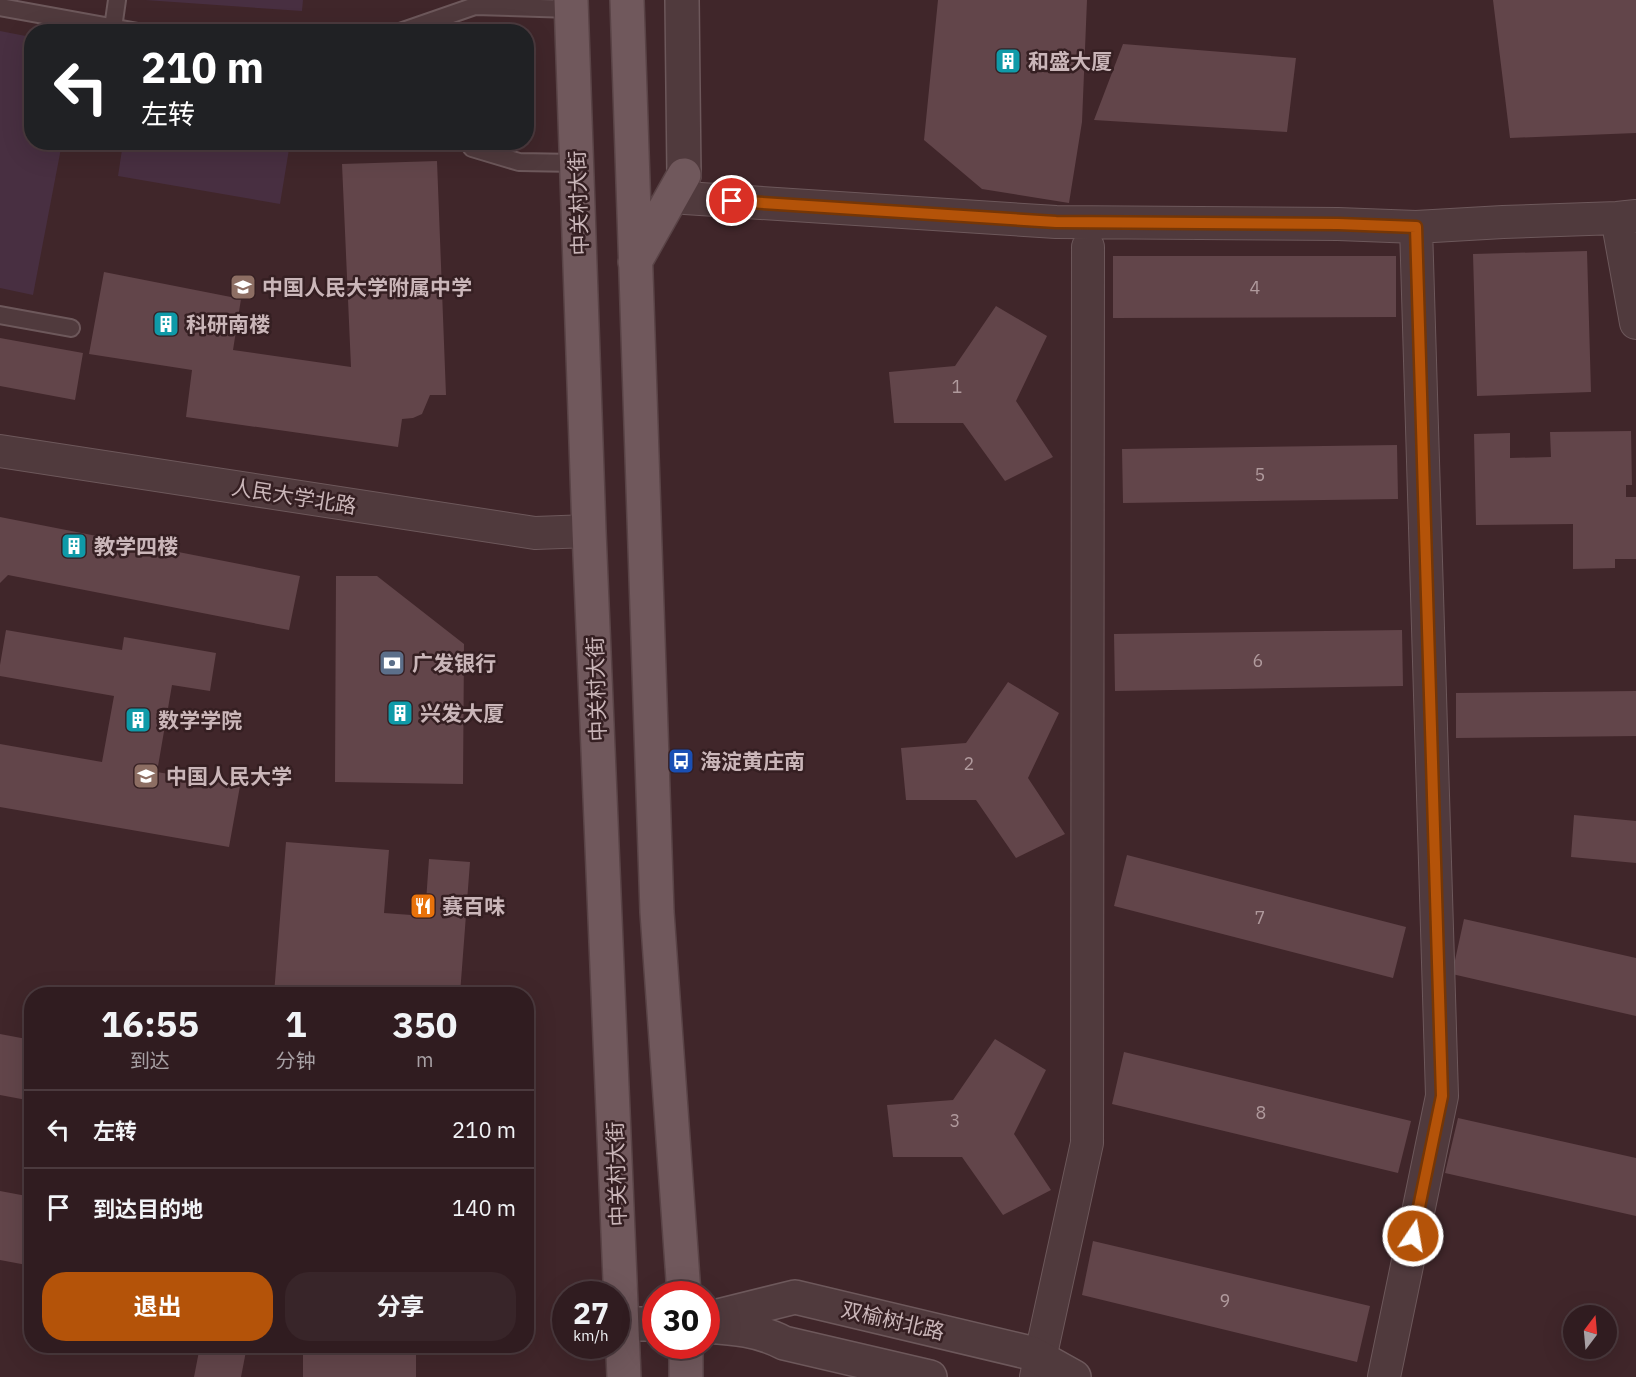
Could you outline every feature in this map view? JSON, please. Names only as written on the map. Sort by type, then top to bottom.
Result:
[{"type":"main road","points":[[627,0],[657,912],[683,1281]]},
{"type":"main road","name":"中关村大街","points":[[571,4],[617,1281]]},
{"type":"main road","points":[[635,262],[685,187]]},
{"type":"main road","name":"中关村大街","points":[[622,1359],[624,1377]]},
{"type":"main road","points":[[686,1359],[686,1377]]},
{"type":"street","points":[[682,0],[685,187],[1056,222],[1338,224],[1416,227],[1627,217],[1636,323]]},
{"type":"street","points":[[1384,1377],[1442,1096],[1416,227]]},
{"type":"street","points":[[1038,1367],[1087,1143],[1088,246]]},
{"type":"street","name":"人民大学北路","points":[[0,451],[535,533],[590,531]]},
{"type":"street","name":"双榆树北路","points":[[720,1316],[795,1297],[1031,1353],[1038,1367],[1074,1377]]},
{"type":"street","points":[[720,1327],[771,1336],[784,1343],[930,1377]]},
{"type":"lane","points":[[114,24],[117,0]]},
{"type":"lane","points":[[423,24],[476,6],[571,4]]},
{"type":"lane","points":[[0,7],[91,24]]},
{"type":"lane","points":[[479,150],[519,162],[576,163]]},
{"type":"lane","points":[[0,315],[71,328]]},
{"type":"shaded area","points":[[145,0],[303,0],[302,11]]},
{"type":"shaded area","points":[[0,31],[24,36],[24,150],[61,150],[33,295],[0,288]]},
{"type":"shaded area","points":[[122,150],[289,150],[280,204],[118,176]]},
{"type":"building","name":"和盛大厦","points":[[938,0],[1087,0],[1082,122],[1069,203],[982,189],[924,140]]},
{"type":"building","points":[[1493,0],[1636,0],[1636,133],[1510,138]]},
{"type":"building","points":[[1123,44],[1296,58],[1287,132],[1094,120]]},
{"type":"building","name":"科研南楼","points":[[437,161],[446,395],[430,395],[422,414],[402,419],[398,447],[186,417],[192,370],[89,354],[104,272],[241,299],[233,350],[351,367],[342,164]]},
{"type":"building","points":[[1587,251],[1591,392],[1477,396],[1473,254]]},
{"type":"building","points":[[1113,256],[1396,256],[1396,317],[1113,318]]},
{"type":"building","points":[[996,306],[1047,336],[1016,401],[1053,457],[1005,481],[963,423],[894,423],[889,372],[955,366]]},
{"type":"building","points":[[0,338],[83,353],[75,400],[0,386]]},
{"type":"building","points":[[1631,431],[1632,485],[1626,485],[1626,497],[1636,497],[1636,559],[1615,559],[1615,568],[1573,569],[1573,524],[1476,525],[1474,434],[1510,433],[1510,458],[1551,457],[1550,432]]},
{"type":"building","points":[[1397,445],[1398,499],[1123,503],[1122,449]]},
{"type":"building","name":"教学四楼","points":[[0,517],[300,576],[289,630],[8,575],[0,583]]},
{"type":"building","name":"兴发大厦","points":[[336,576],[377,576],[464,644],[463,784],[335,782]]},
{"type":"building","name":"数学学院","points":[[6,630],[122,650],[124,637],[216,653],[210,691],[172,685],[157,772],[240,786],[229,847],[0,807],[0,744],[102,762],[114,696],[0,676]]},
{"type":"building","points":[[1402,630],[1403,686],[1115,691],[1114,634]]},
{"type":"building","points":[[1008,682],[1059,713],[1028,778],[1065,834],[1016,858],[976,800],[906,800],[901,748],[966,743]]},
{"type":"building","points":[[1636,691],[1636,736],[1456,738],[1456,693]]},
{"type":"building","points":[[1574,815],[1636,821],[1636,863],[1571,857]]},
{"type":"building","points":[[286,842],[389,850],[384,913],[425,916],[429,859],[470,862],[461,987],[275,987]]},
{"type":"building","points":[[1127,855],[1406,927],[1393,978],[1114,906]]},
{"type":"building","points":[[1464,919],[1636,958],[1636,1016],[1452,974]]},
{"type":"building","points":[[0,1034],[24,1038],[24,1100],[0,1095]]},
{"type":"building","points":[[995,1039],[1046,1070],[1014,1134],[1051,1190],[1003,1215],[962,1157],[893,1157],[887,1105],[953,1100]]},
{"type":"building","points":[[1124,1052],[1411,1121],[1398,1173],[1112,1104]]},
{"type":"building","points":[[1458,1118],[1636,1158],[1636,1216],[1445,1173]]},
{"type":"building","points":[[0,1191],[24,1196],[24,1264],[0,1260]]},
{"type":"building","points":[[1093,1241],[1370,1306],[1357,1362],[1082,1295]]},
{"type":"building","points":[[199,1353],[246,1353],[241,1377],[194,1377]]},
{"type":"building","points":[[303,1353],[416,1353],[416,1377],[303,1377]]},
{"type":"place","name":"和盛大厦","points":[[1008,61]]},
{"type":"place","name":"中国人民大学附属中学","points":[[243,287]]},
{"type":"place","name":"科研南楼","points":[[166,324]]},
{"type":"place","name":"教学四楼","points":[[74,546]]},
{"type":"place","name":"广发银行","points":[[392,663]]},
{"type":"place","name":"兴发大厦","points":[[400,713]]},
{"type":"place","name":"数学学院","points":[[138,720]]},
{"type":"place","name":"海淀黄庄南","points":[[681,761]]},
{"type":"place","name":"中国人民大学","points":[[146,776]]},
{"type":"place","name":"赛百味","points":[[423,906]]},
{"type":"route","points":[[732,201],[1056,222],[1338,224],[1416,227],[1442,1096],[1413,1236]]}]
